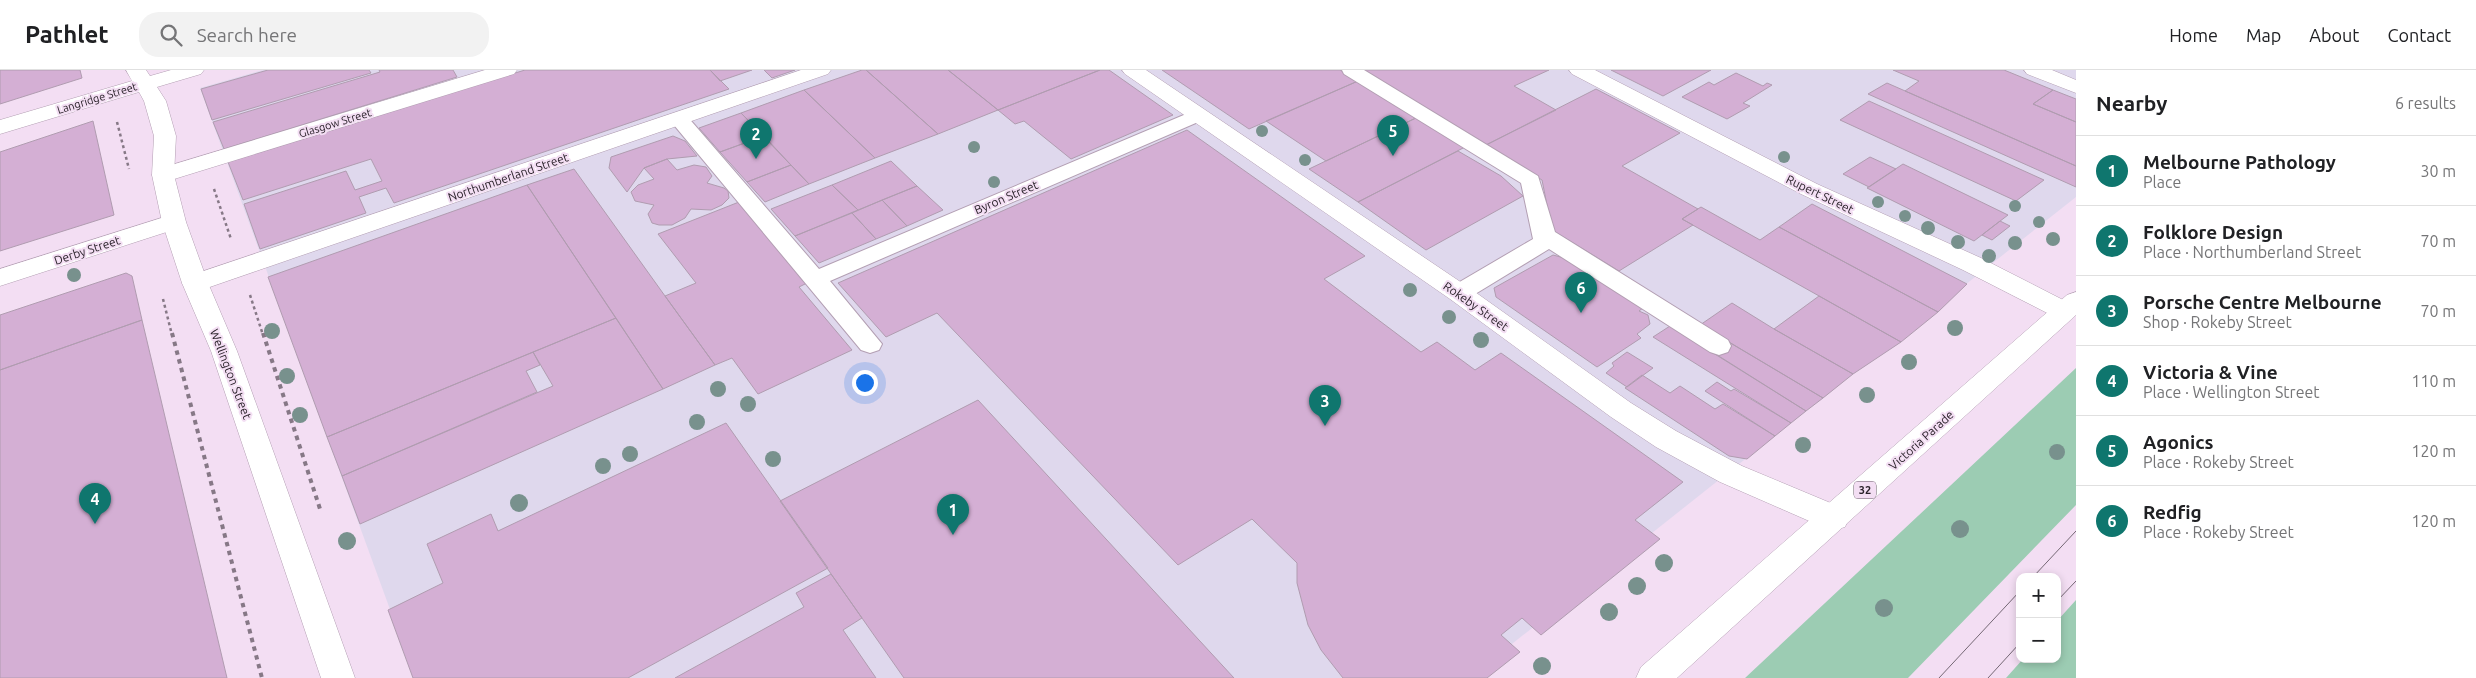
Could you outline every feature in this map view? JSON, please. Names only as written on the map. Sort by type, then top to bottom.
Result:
[{"type":"street","name":"Langridge Street","points":[[0,127],[104,95],[140,77],[194,70]]},
{"type":"street","name":"Glasgow Street","points":[[163,176],[506,70]]},
{"type":"street","name":"Northumberland Street","points":[[195,283],[821,70]]},
{"type":"street","name":"Rokeby Street","points":[[1132,70],[1459,294],[1621,410],[1666,439],[1741,479],[1834,518]]},
{"type":"street","name":"Rupert Street","points":[[1579,70],[1808,189],[1972,264],[2070,306]]},
{"type":"street","points":[[2034,70],[2076,87]]},
{"type":"street","name":"Wellington Street","points":[[140,77],[155,101],[165,136],[163,176],[174,222],[195,283],[224,351],[338,678]]},
{"type":"street","name":"Derby Street","points":[[0,278],[174,222]]},
{"type":"street","name":"Victoria Parade","points":[[1653,678],[2070,306]]},
{"type":"lane","points":[[1351,70],[1531,180],[1545,236],[1543,243],[1459,294]]},
{"type":"lane","name":"Byron Street","points":[[815,279],[1198,115]]},
{"type":"lane","points":[[679,119],[870,344]]},
{"type":"lane","points":[[1545,236],[1719,346]]},
{"type":"path","points":[[104,95],[114,112],[131,176]]},
{"type":"path","points":[[205,163],[324,522]]},
{"type":"path","points":[[162,298],[262,678]]},
{"type":"shaded area","points":[[263,70],[2076,70],[2076,197],[1469,678],[415,678],[200,88]]},
{"type":"green space","points":[[2076,368],[2076,505],[1908,678],[1745,678]]},
{"type":"green space","points":[[2076,600],[2076,678],[2006,678],[2019,663],[2061,663],[2061,617]]},
{"type":"building","points":[[0,70],[80,70],[82,78],[0,104]]},
{"type":"building","points":[[268,70],[369,70],[371,73],[212,120],[201,89]]},
{"type":"building","points":[[379,70],[453,70],[457,77],[224,149],[213,122],[380,72]]},
{"type":"building","points":[[525,70],[710,70],[729,89],[394,203],[386,188],[359,197],[366,213],[260,249],[244,204],[346,171],[355,190],[382,181],[371,159],[243,200],[228,162]]},
{"type":"building","points":[[710,70],[752,70],[720,81]]},
{"type":"building","points":[[764,70],[795,70],[772,78]]},
{"type":"building","points":[[866,70],[938,134],[875,158],[804,90]]},
{"type":"building","points":[[866,70],[948,70],[998,110],[938,134]]},
{"type":"building","points":[[948,70],[1100,70],[998,110]]},
{"type":"building","points":[[1100,70],[1109,70],[1173,115],[1071,159],[1024,121],[1015,124],[998,110]]},
{"type":"building","points":[[1162,70],[1340,70],[1358,81],[1249,129]]},
{"type":"building","points":[[1359,70],[1549,70],[1514,86],[1556,110],[1484,146]]},
{"type":"building","points":[[1611,70],[1711,70],[1663,96]]},
{"type":"building","points":[[1893,70],[2004,70],[2053,90],[2033,104],[2076,122],[2076,166],[1905,91],[1919,81]]},
{"type":"building","points":[[1736,73],[1763,86],[1767,83],[1772,85],[1743,103],[1750,106],[1727,119],[1682,97],[1709,82],[1714,85]]},
{"type":"building","points":[[1358,81],[1418,117],[1326,161],[1266,121]]},
{"type":"building","points":[[1887,83],[2076,166],[2076,187],[1868,94]]},
{"type":"building","points":[[1596,89],[1680,133],[1622,166],[1698,209],[1682,219],[1693,225],[1619,271],[1552,230],[1542,180],[1484,146]]},
{"type":"building","points":[[804,90],[875,158],[809,184],[741,113]]},
{"type":"building","points":[[2053,90],[2076,99],[2076,122],[2033,104]]},
{"type":"building","points":[[1869,101],[2044,180],[2016,201],[1840,120]]},
{"type":"building","points":[[741,113],[764,136],[720,152],[699,128]]},
{"type":"building","points":[[1418,117],[1467,146],[1358,202],[1309,169]]},
{"type":"building","points":[[93,121],[114,215],[0,251],[0,152]]},
{"type":"building","points":[[1187,130],[1365,256],[1324,279],[1421,352],[1437,342],[1475,370],[1501,353],[1683,482],[1635,520],[1660,539],[1541,635],[1522,618],[1501,635],[1520,652],[1487,678],[1343,678],[1321,650],[1308,625],[1297,583],[1297,563],[1252,519],[1178,565],[937,313],[886,337],[838,283]]},
{"type":"building","points":[[673,136],[685,141],[697,156],[667,159],[644,168],[627,192],[609,168],[611,157]]},
{"type":"building","points":[[764,136],[791,165],[747,182],[720,152]]},
{"type":"building","points":[[1458,151],[1501,176],[1523,196],[1426,250],[1358,202]]},
{"type":"building","points":[[1870,157],[1896,169],[1869,187],[1843,174]]},
{"type":"building","points":[[667,159],[677,170],[694,165],[706,167],[712,176],[707,183],[724,188],[728,191],[729,198],[722,205],[711,210],[691,209],[685,218],[672,225],[652,223],[648,214],[654,205],[635,201],[631,192],[638,185],[654,179],[644,168]]},
{"type":"building","points":[[891,161],[917,186],[858,210],[832,185]]},
{"type":"building","points":[[1903,164],[2008,215],[1974,241],[1867,188]]},
{"type":"building","points":[[791,165],[809,184],[765,202],[747,182]]},
{"type":"building","points":[[574,169],[715,365],[663,389],[527,185]]},
{"type":"building","points":[[527,185],[616,318],[327,437],[268,277]]},
{"type":"building","points":[[832,185],[858,210],[795,236],[771,209]]},
{"type":"building","points":[[917,186],[943,210],[907,226],[882,200]]},
{"type":"building","points":[[882,200],[907,226],[876,239],[852,213]]},
{"type":"building","points":[[739,202],[809,282],[799,287],[852,350],[758,394],[732,358],[715,365],[665,296],[696,283],[658,234]]},
{"type":"building","points":[[1812,204],[1967,284],[1938,312],[1779,227]]},
{"type":"building","points":[[1701,207],[1760,240],[1779,227],[1938,312],[1901,342],[1682,219]]},
{"type":"building","points":[[852,213],[876,239],[819,263],[795,236]]},
{"type":"building","points":[[2000,221],[2010,226],[1992,240],[1982,235]]},
{"type":"building","points":[[1553,255],[1568,259],[1643,308],[1639,311],[1648,315],[1650,324],[1637,334],[1641,338],[1597,367],[1496,297],[1494,288]]},
{"type":"building","points":[[126,273],[132,276],[142,320],[0,370],[0,315]]},
{"type":"building","points":[[1819,296],[1901,342],[1853,374],[1774,329]]},
{"type":"building","points":[[1732,303],[1853,374],[1823,398],[1700,325]]},
{"type":"building","points":[[616,318],[663,389],[360,524],[342,476],[553,386],[533,352]]},
{"type":"building","points":[[142,320],[227,678],[0,678],[0,370]]},
{"type":"building","points":[[1670,326],[1806,411],[1791,423],[1653,337]]},
{"type":"building","points":[[1729,342],[1823,398],[1806,411],[1714,353]]},
{"type":"building","points":[[533,352],[540,365],[526,371],[537,392],[342,476],[327,437]]},
{"type":"building","points":[[1627,352],[1653,368],[1627,387],[1606,373],[1614,366],[1612,363]]},
{"type":"building","points":[[1642,375],[1670,393],[1680,386],[1715,409],[1723,404],[1775,436],[1747,459],[1729,456],[1625,388]]},
{"type":"building","points":[[1717,382],[1731,391],[1734,389],[1791,423],[1775,436],[1705,391]]},
{"type":"building","points":[[978,400],[1234,678],[904,678],[780,501]]},
{"type":"building","points":[[726,423],[828,568],[628,678],[413,678],[388,610],[443,583],[427,544],[491,514],[498,531]]},
{"type":"building","points":[[831,574],[862,618],[843,630],[876,678],[675,678],[804,607],[796,593]]},
{"type":"tram line","points":[[2037,573],[2076,531]]},
{"type":"tram line","points":[[2061,597],[2076,581]]},
{"type":"tram line","points":[[1939,678],[2016,595]]},
{"type":"tram line","points":[[1988,678],[2016,647]]},
{"type":"place","name":"Agonics","points":[[1393,156]]},
{"type":"place","name":"Folklore Design","points":[[756,159]]},
{"type":"place","name":"Redfig","points":[[1581,313]]},
{"type":"place","name":"Porsche Centre Melbourne","points":[[1325,426]]},
{"type":"place","name":"Victoria & Vine","points":[[95,524]]},
{"type":"place","name":"Melbourne Pathology","points":[[953,535]]}]
